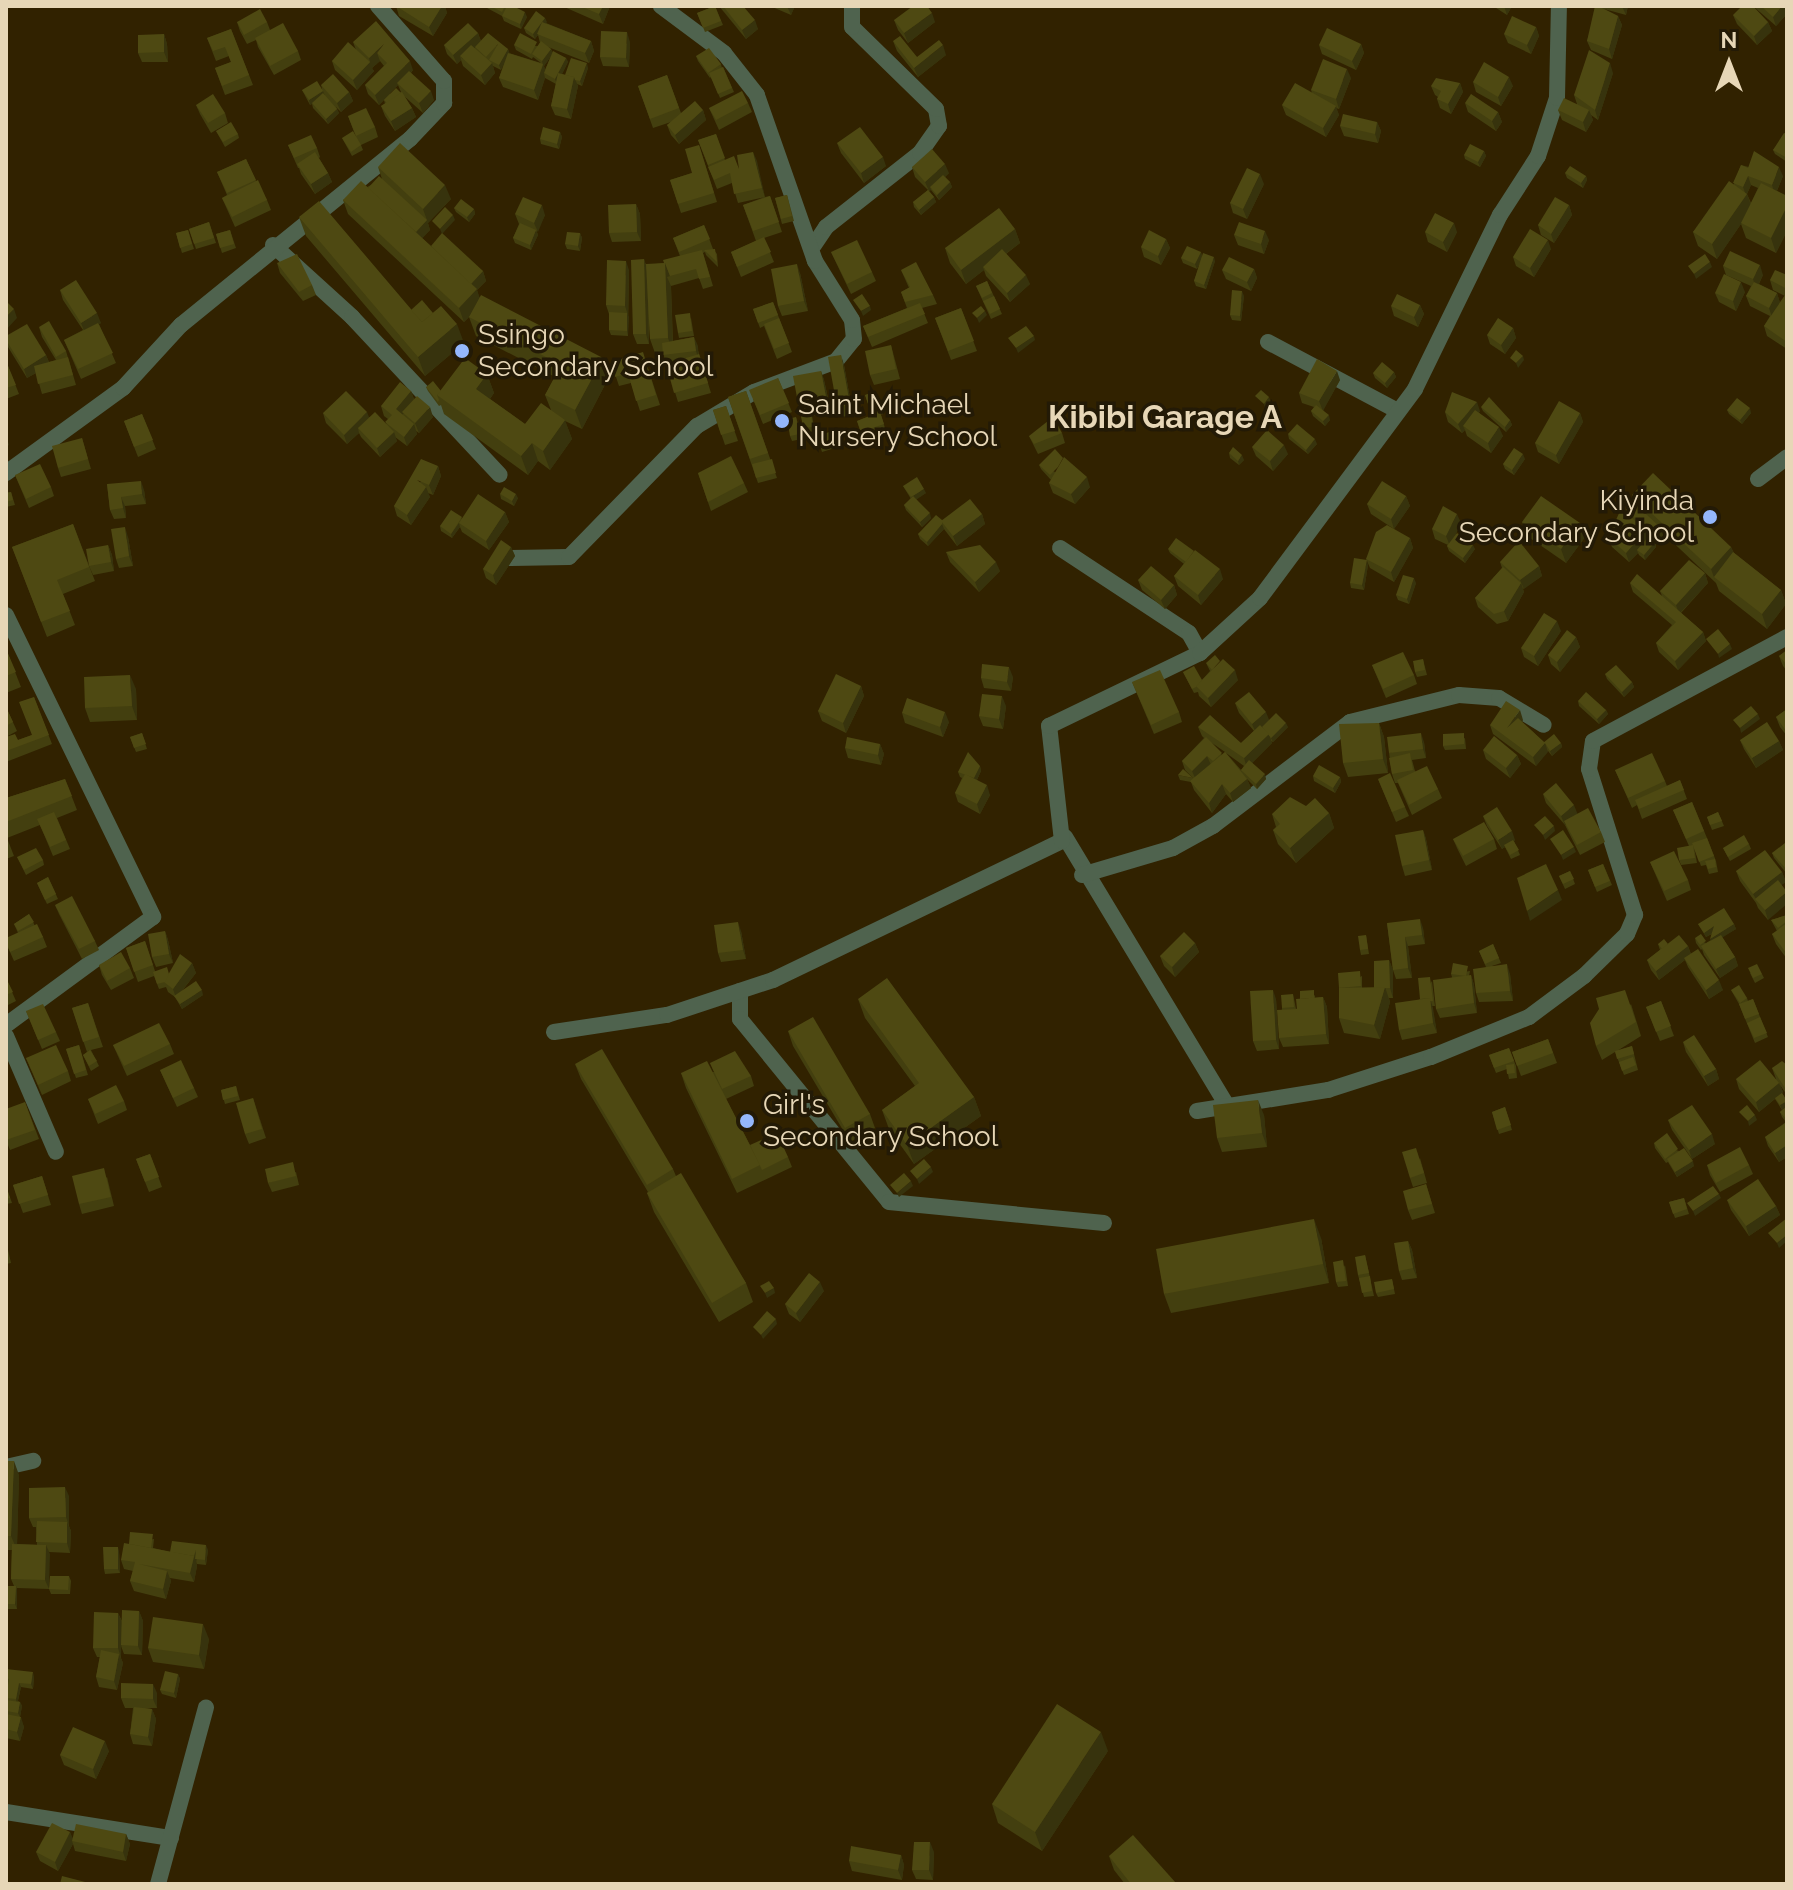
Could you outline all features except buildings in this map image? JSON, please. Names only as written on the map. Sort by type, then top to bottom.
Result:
[{"type":"street","points":[[6,473],[123,388],[181,325],[273,245],[410,139],[444,103],[444,81],[378,6]]},
{"type":"street","points":[[511,558],[569,557],[697,426],[754,392],[850,352],[852,320],[815,261],[814,245],[757,95],[724,53],[661,6]]},
{"type":"street","points":[[814,245],[826,227],[920,153],[939,126],[936,109],[852,27],[852,6]]},
{"type":"street","points":[[1227,1106],[1082,875],[1065,837],[1049,726],[1200,653],[1260,598],[1398,411],[1538,156],[1557,98],[1559,6]]},
{"type":"street","points":[[273,245],[352,317],[500,475]]},
{"type":"street","points":[[1268,342],[1398,411]]},
{"type":"street","points":[[1758,479],[1787,457]]},
{"type":"street","points":[[1060,548],[1189,633],[1200,653]]},
{"type":"street","points":[[6,615],[153,917],[6,1025]]},
{"type":"street","points":[[1197,1111],[1328,1090],[1431,1057],[1529,1017],[1584,976],[1627,934],[1635,915],[1589,769],[1593,741],[1787,637]]},
{"type":"street","points":[[1082,875],[1173,848],[1213,826],[1350,722],[1459,695],[1499,698],[1544,725]]},
{"type":"street","points":[[554,1032],[667,1015],[740,991],[829,956],[1065,837]]},
{"type":"street","points":[[740,991],[740,1019],[889,1202],[1104,1223]]},
{"type":"street","points":[[6,1036],[56,1152]]},
{"type":"street","points":[[6,1467],[33,1461]]},
{"type":"street","points":[[158,1884],[206,1707]]},
{"type":"street","points":[[6,1812],[171,1838]]},
{"type":"place","name":"Ssingo Secondary School","points":[[462,351]]},
{"type":"place","name":"Saint Michael Nursery School","points":[[782,421]]},
{"type":"place","name":"Kiyinda Secondary School","points":[[1710,517]]},
{"type":"place","name":"Girl's Secondary School","points":[[747,1121]]},
{"type":"district","name":"Kibibi Garage A","points":[[1165,417]]}]
